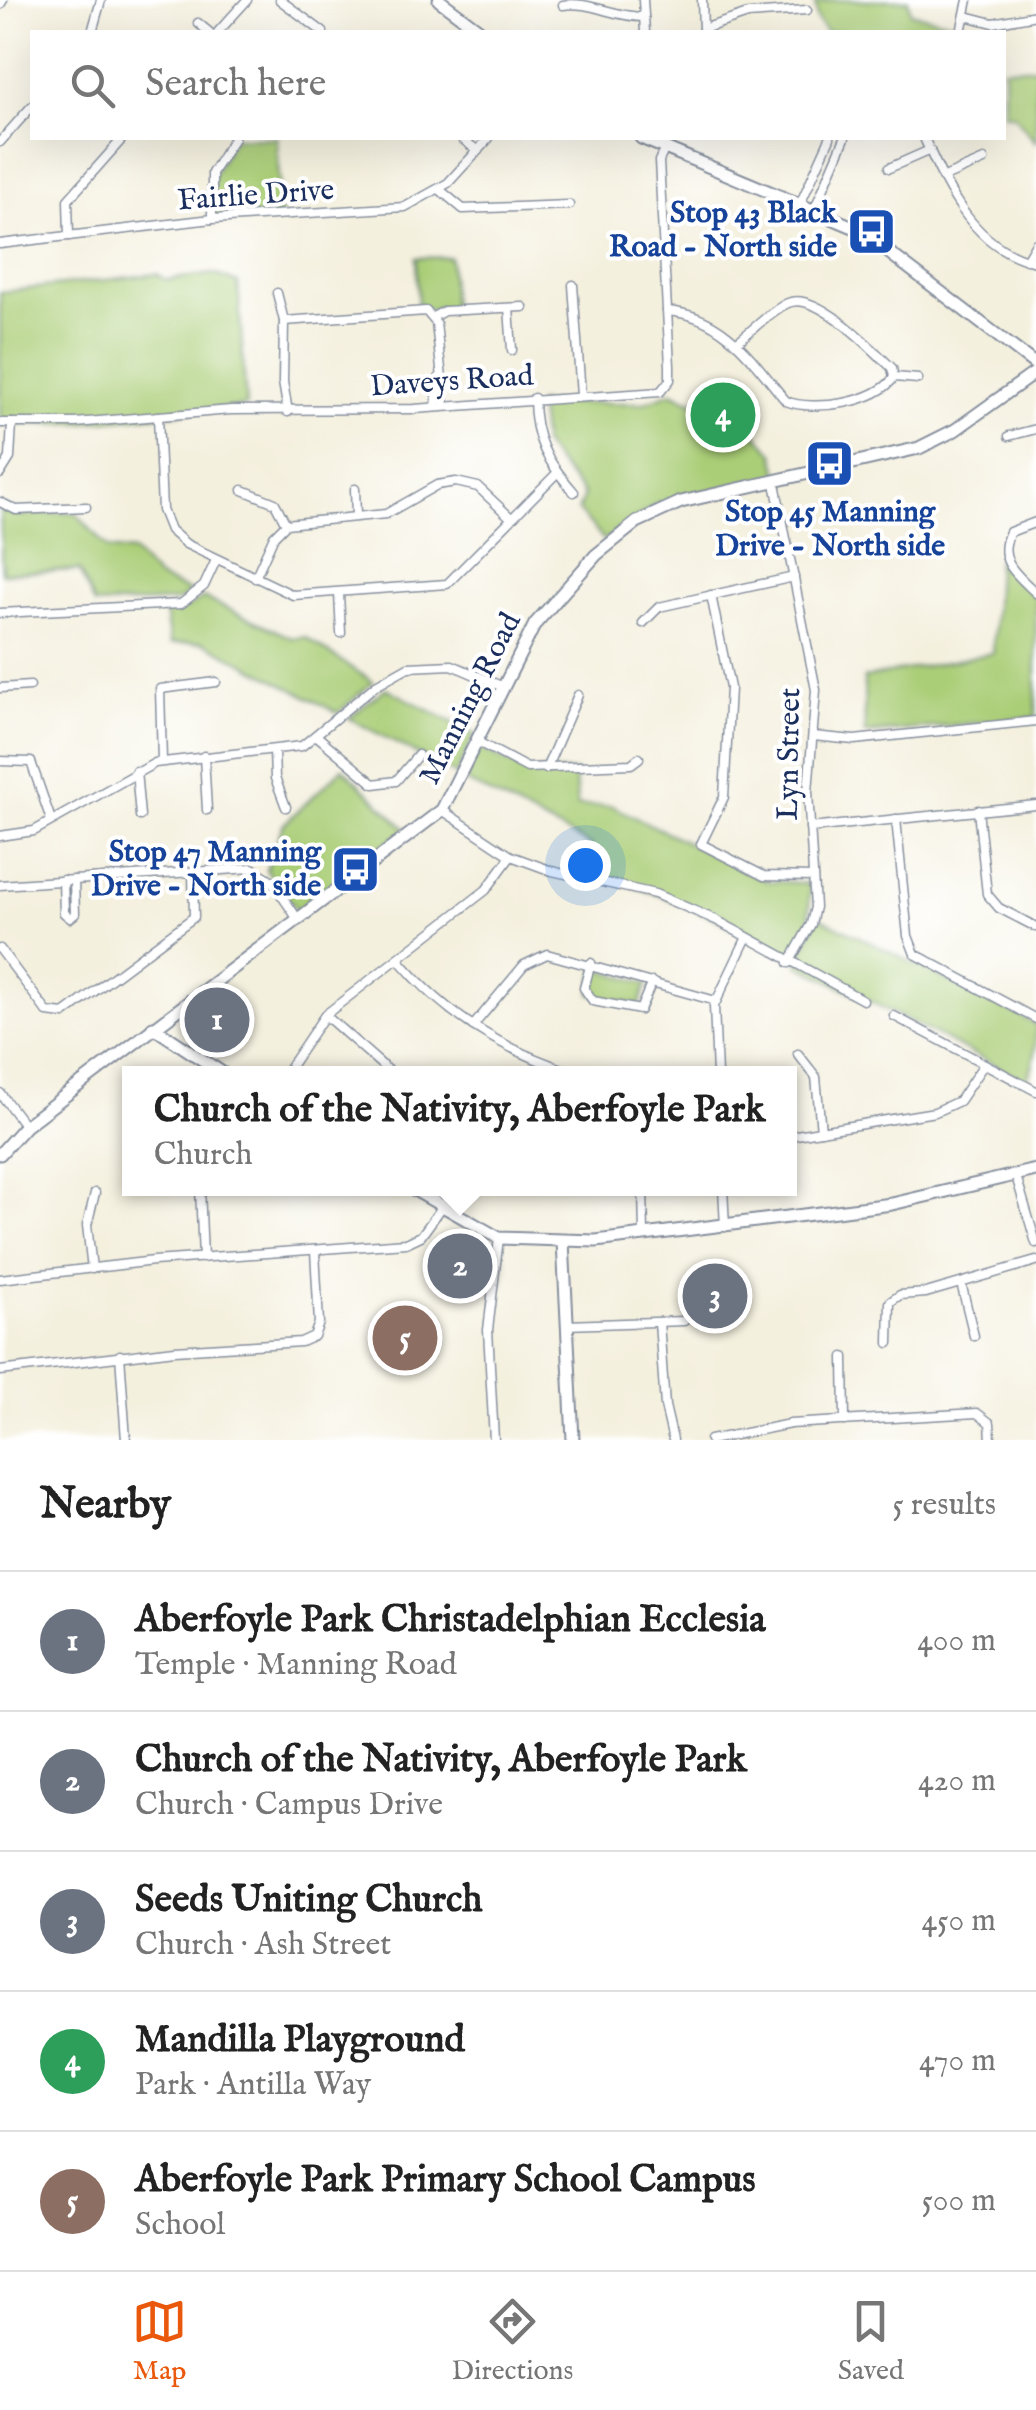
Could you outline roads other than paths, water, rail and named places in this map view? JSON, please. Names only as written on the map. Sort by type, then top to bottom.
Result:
[{"type":"street","points":[[93,30],[101,0]]},
{"type":"street","points":[[220,30],[247,0]]},
{"type":"street","points":[[280,0],[320,30]]},
{"type":"street","points":[[439,0],[479,30]]},
{"type":"street","points":[[564,5],[571,0],[588,2],[626,16],[644,17]]},
{"type":"street","points":[[643,0],[645,30]]},
{"type":"street","points":[[702,0],[703,30]]},
{"type":"street","points":[[962,30],[968,0]]},
{"type":"street","points":[[706,30],[748,14],[807,10]]},
{"type":"street","points":[[966,16],[993,23],[1036,15]]},
{"type":"street","points":[[198,23],[207,30]]},
{"type":"street","points":[[0,142],[30,108]]},
{"type":"street","points":[[69,236],[68,200],[121,140]]},
{"type":"street","points":[[212,219],[212,173],[233,140]]},
{"type":"street","points":[[464,140],[478,151]]},
{"type":"street","name":"Fairlie Drive","points":[[0,244],[212,219],[388,210],[418,203],[439,189],[487,140]]},
{"type":"street","points":[[645,140],[858,228],[1036,368]]},
{"type":"street","points":[[801,202],[829,140]]},
{"type":"street","points":[[815,208],[844,140]]},
{"type":"street","points":[[925,140],[966,218],[1031,261],[1036,243]]},
{"type":"street","name":"Daveys Road","points":[[0,423],[232,410],[441,407],[580,395],[626,398],[660,392],[670,380],[659,161],[664,150]]},
{"type":"street","points":[[889,168],[930,150]]},
{"type":"street","points":[[942,178],[984,160]]},
{"type":"street","points":[[439,189],[463,209],[569,205]]},
{"type":"street","points":[[573,285],[580,395]]},
{"type":"street","points":[[277,293],[278,310],[284,321],[284,412]]},
{"type":"street","points":[[737,342],[786,303],[797,300],[830,313],[892,368],[894,377]]},
{"type":"street","points":[[433,317],[444,312],[523,307]]},
{"type":"street","points":[[509,308],[512,350]]},
{"type":"street","points":[[668,311],[692,313],[716,324],[737,342],[786,401],[800,407],[878,393],[894,377],[918,379]]},
{"type":"street","points":[[284,321],[426,312],[433,317],[441,407]]},
{"type":"street","name":"Manning Road","points":[[0,1154],[25,1126],[442,810],[535,624],[596,555],[636,522],[682,502],[920,448],[955,430],[1036,368]]},
{"type":"street","points":[[534,398],[538,442],[574,492]]},
{"type":"street","points":[[158,416],[164,519],[175,537],[293,595],[447,584],[465,571],[510,517],[558,473]]},
{"type":"street","points":[[0,474],[10,458],[12,424]]},
{"type":"street","points":[[1010,436],[1036,429]]},
{"type":"street","points":[[256,578],[274,536],[286,524],[386,514],[437,485],[456,482],[478,487],[510,517]]},
{"type":"street","name":"Lyn Street","points":[[775,482],[816,690],[810,828],[811,924],[790,963]]},
{"type":"street","points":[[355,489],[356,516]]},
{"type":"street","points":[[243,490],[275,504],[286,524]]},
{"type":"street","points":[[0,502],[16,510],[86,507]]},
{"type":"street","points":[[1036,522],[1010,532],[1004,544],[1005,560],[1036,592]]},
{"type":"street","points":[[0,613],[181,604],[204,586],[216,560]]},
{"type":"street","points":[[643,623],[659,607],[794,577]]},
{"type":"street","points":[[339,594],[341,632]]},
{"type":"street","points":[[711,595],[730,688],[724,797],[701,844],[764,876],[813,877]]},
{"type":"street","points":[[0,836],[34,831],[136,771],[162,761],[302,746],[376,685],[408,667],[452,665],[502,686]]},
{"type":"street","points":[[162,761],[160,689],[216,682]]},
{"type":"street","points":[[0,688],[30,686]]},
{"type":"street","points":[[546,768],[578,695]]},
{"type":"street","points":[[813,736],[854,740],[1036,721]]},
{"type":"street","points":[[316,736],[374,784],[396,780],[418,755]]},
{"type":"street","points":[[478,742],[528,768],[631,764],[639,758]]},
{"type":"street","points":[[274,751],[275,778],[286,807]]},
{"type":"street","points":[[204,756],[207,810]]},
{"type":"street","points":[[0,761],[31,762],[51,820]]},
{"type":"street","points":[[136,771],[140,816]]},
{"type":"street","points":[[810,828],[1036,805]]},
{"type":"street","points":[[442,810],[511,856],[552,871],[654,894],[747,937],[863,1000]]},
{"type":"street","points":[[978,810],[987,894],[999,908],[1036,928]]},
{"type":"street","points":[[896,818],[908,936],[915,954],[1036,1019]]},
{"type":"street","points":[[290,1066],[325,1015],[486,890],[511,856]]},
{"type":"street","points":[[0,885],[258,870],[297,918]]},
{"type":"street","points":[[0,949],[47,1012],[64,1014],[194,917],[193,872]]},
{"type":"street","points":[[63,880],[64,914],[70,918],[75,914],[74,880]]},
{"type":"street","points":[[716,1066],[716,1001],[747,937]]},
{"type":"street","points":[[473,1026],[530,960],[556,954],[716,1001]]},
{"type":"street","points":[[398,960],[447,1011],[523,1056],[553,1066]]},
{"type":"street","points":[[590,963],[584,988],[593,1001],[640,1010],[652,982]]},
{"type":"street","points":[[325,1015],[383,1066]]},
{"type":"street","points":[[894,1016],[1033,1090],[1036,1077]]},
{"type":"street","points":[[153,1027],[212,1066]]},
{"type":"street","points":[[798,1054],[816,1078],[820,1131]]},
{"type":"street","points":[[797,1135],[936,1112],[959,1101],[984,1064]]},
{"type":"street","points":[[0,1093],[25,1126]]},
{"type":"street","points":[[423,1196],[499,1238],[563,1241],[725,1227],[892,1204],[1036,1170]]},
{"type":"street","points":[[1016,1176],[1036,1243]]},
{"type":"street","points":[[92,1269],[87,1224],[95,1193]]},
{"type":"street","points":[[200,1196],[203,1258]]},
{"type":"street","points":[[643,1196],[644,1236]]},
{"type":"street","points":[[723,1196],[725,1227]]},
{"type":"street","points":[[0,1279],[406,1243],[420,1236],[442,1208]]},
{"type":"street","points":[[494,1440],[488,1330],[499,1238]]},
{"type":"street","points":[[563,1241],[574,1440]]},
{"type":"street","points":[[0,1372],[120,1356],[308,1340],[319,1323],[315,1251]]},
{"type":"street","points":[[889,1343],[890,1302],[900,1295],[960,1283],[1036,1260]]},
{"type":"street","points":[[960,1283],[974,1336]]},
{"type":"street","points":[[566,1326],[684,1320]]},
{"type":"street","points":[[659,1322],[665,1406],[672,1440]]},
{"type":"street","points":[[120,1356],[126,1440]]},
{"type":"street","points":[[844,1358],[845,1421]]},
{"type":"street","points":[[710,1440],[770,1426],[977,1413],[990,1423],[991,1440]]},
{"type":"place","name":"Stop 43 Black Road - North side","points":[[872,231]]},
{"type":"place","name":"Mandilla Playground","points":[[723,415]]},
{"type":"place","name":"Stop 45 Manning Drive - North side","points":[[830,464]]},
{"type":"place","name":"Stop 47 Manning Drive - North side","points":[[356,870]]},
{"type":"place","name":"Aberfoyle Park Christadelphian Ecclesia","points":[[217,1020]]},
{"type":"place","name":"Church of the Nativity, Aberfoyle Park","points":[[460,1266]]},
{"type":"place","name":"Seeds Uniting Church","points":[[715,1296]]},
{"type":"place","name":"Aberfoyle Park Primary School Campus","points":[[405,1338]]}]
